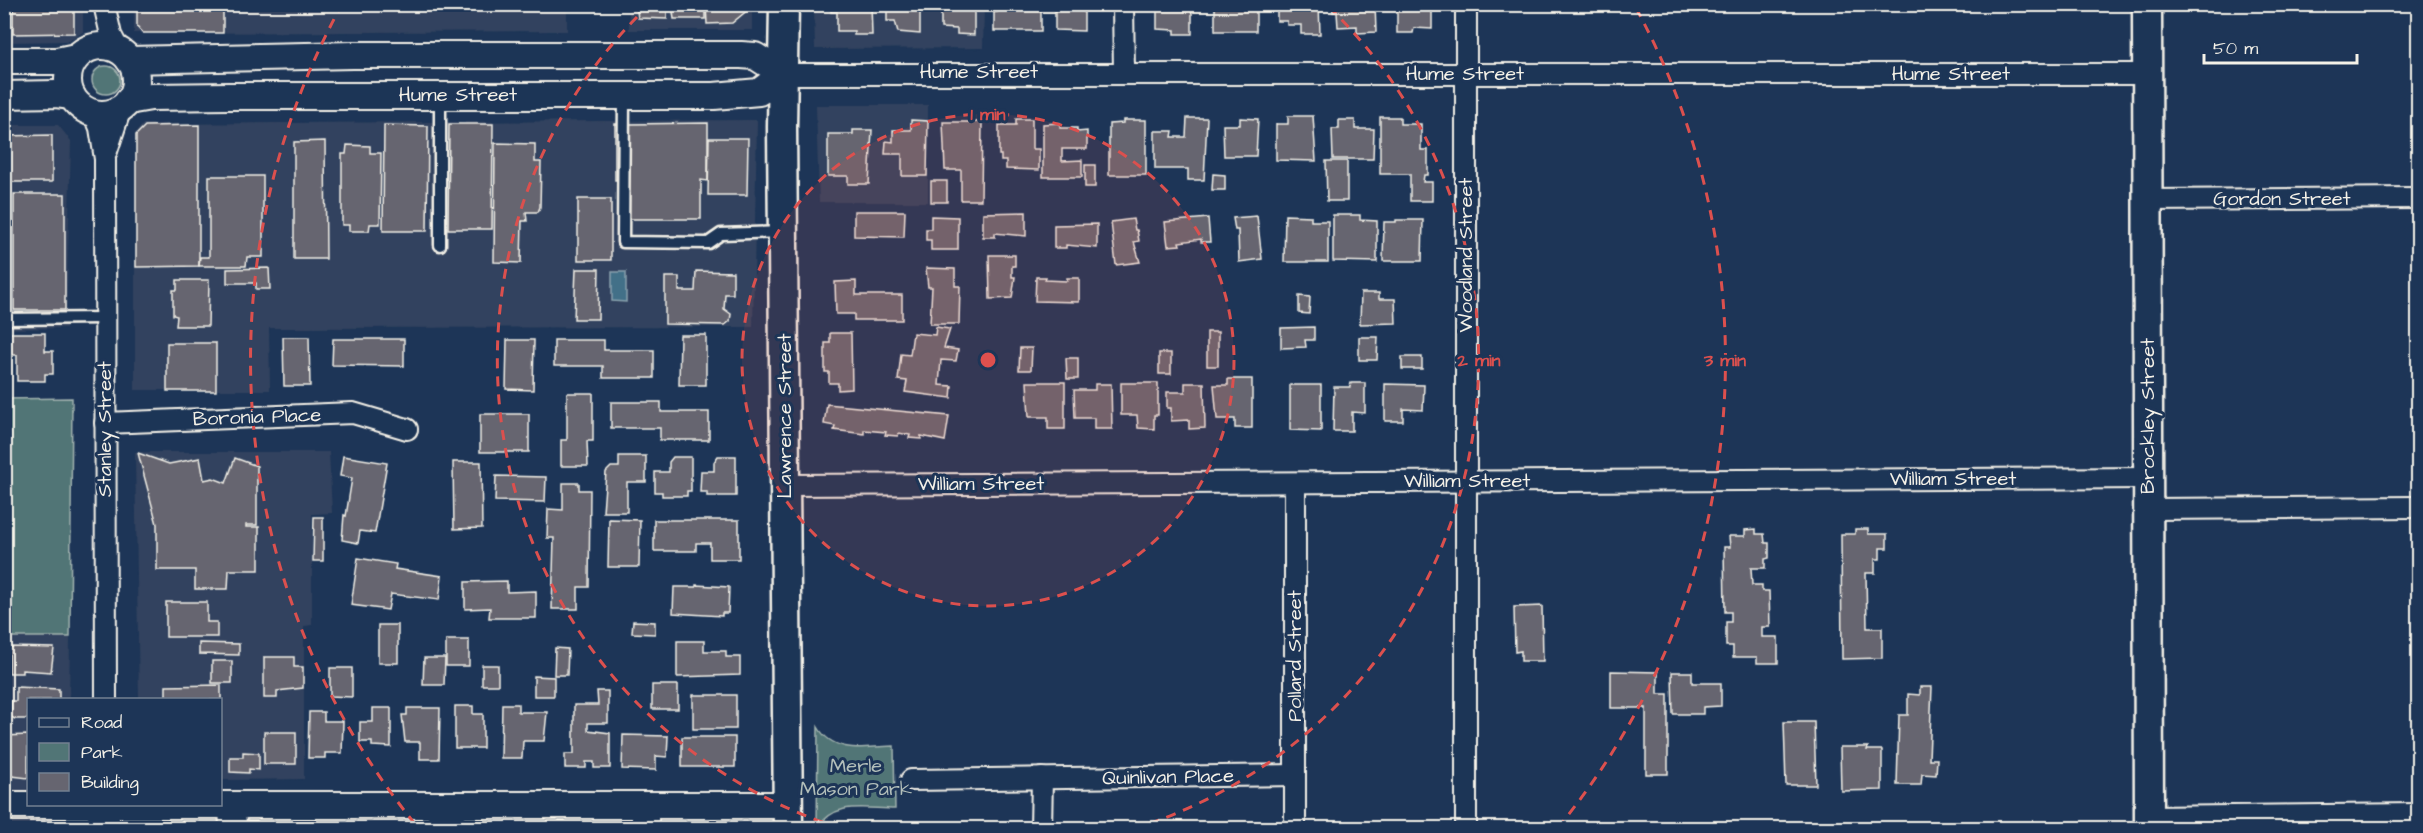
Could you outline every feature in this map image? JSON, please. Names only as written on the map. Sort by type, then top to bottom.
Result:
[{"type":"main road","name":"Lawrence Street","points":[[784,4],[788,817]]},
{"type":"main road","name":"Brockley Street","points":[[2147,4],[2149,823]]},
{"type":"street","points":[[76,57],[68,74],[72,96],[84,109],[94,113],[112,112],[125,104],[135,81],[125,56],[111,35],[104,4]]},
{"type":"street","points":[[1123,4],[1124,72]]},
{"type":"street","name":"Woodland Street","points":[[1466,4],[1466,828]]},
{"type":"street","points":[[4,61],[57,61],[76,57],[84,51],[102,46],[125,56]]},
{"type":"street","points":[[535,54],[536,94]]},
{"type":"street","name":"Hume Street","points":[[125,56],[291,58],[535,54],[755,56],[783,74],[1124,72],[2147,74]]},
{"type":"street","points":[[713,55],[714,96]]},
{"type":"street","points":[[291,58],[291,96]]},
{"type":"street","name":"Hume Street","points":[[125,104],[151,97],[536,94],[714,96],[759,92],[783,74]]},
{"type":"street","points":[[4,95],[72,96]]},
{"type":"street","name":"Stanley Street","points":[[105,159],[125,104]]},
{"type":"street","name":"Stanley Street","points":[[94,113],[100,128],[105,159],[106,698]]},
{"type":"street","name":"Gordon Street","points":[[2146,200],[2418,198]]},
{"type":"street","name":"Boronia Place","points":[[105,423],[353,413],[407,429]]},
{"type":"street","name":"William Street","points":[[786,485],[2149,478]]},
{"type":"street","name":"Pollard Street","points":[[1295,483],[1295,828]]},
{"type":"street","points":[[2149,509],[2418,507]]},
{"type":"street","name":"Quinlivan Place","points":[[911,780],[1295,775]]},
{"type":"street","points":[[1041,778],[1041,828]]},
{"type":"street","points":[[18,813],[233,817],[788,817]]},
{"type":"street","points":[[2149,823],[2418,814]]},
{"type":"lane","points":[[440,95],[440,245]]},
{"type":"lane","points":[[624,95],[623,242],[708,243],[721,234],[784,232]]},
{"type":"lane","points":[[4,319],[105,318]]},
{"type":"shaded area","points":[[5,5],[83,5],[83,32],[68,41],[5,42]]},
{"type":"shaded area","points":[[134,5],[567,5],[567,31],[134,33]]},
{"type":"shaded area","points":[[629,5],[752,5],[752,30],[629,30]]},
{"type":"shaded area","points":[[814,5],[984,5],[983,48],[815,49]]},
{"type":"shaded area","points":[[816,105],[928,105],[928,202],[819,202]]},
{"type":"shaded area","points":[[757,120],[753,327],[269,328],[270,390],[135,390],[135,134],[143,124]]},
{"type":"shaded area","points":[[4,125],[58,125],[71,141],[66,328],[5,329]]},
{"type":"shaded area","points":[[612,272],[626,272],[626,302],[612,301]]},
{"type":"shaded area","points":[[135,452],[329,452],[332,513],[312,514],[312,625],[304,626],[304,779],[222,780],[222,698],[139,698]]},
{"type":"shaded area","points":[[5,637],[70,637],[69,698],[27,698],[27,806],[68,806],[67,828],[5,828]]},
{"type":"green space","points":[[106,66],[116,70],[120,80],[116,90],[106,94],[96,90],[92,80],[96,70]]},
{"type":"green space","points":[[72,398],[70,637],[5,637],[5,399]]},
{"type":"green space","name":"Merle Mason Park","points":[[818,727],[825,736],[842,746],[862,748],[894,746],[895,809],[852,808],[842,810],[833,813],[817,828]]},
{"type":"building","points":[[13,4],[74,4],[74,33],[13,34]]},
{"type":"building","points":[[137,4],[223,4],[223,33],[143,33],[137,26]]},
{"type":"building","points":[[636,4],[667,4],[667,19],[638,18]]},
{"type":"building","points":[[672,4],[705,4],[705,19],[674,19]]},
{"type":"building","points":[[706,4],[749,4],[749,9],[732,23],[707,24]]},
{"type":"building","points":[[831,4],[871,4],[872,35],[854,35],[854,31],[837,31],[837,12],[831,12]]},
{"type":"building","points":[[887,4],[920,4],[920,34],[898,32],[895,21],[887,21]]},
{"type":"building","points":[[941,4],[974,4],[974,35],[957,34],[957,29],[941,28]]},
{"type":"building","points":[[997,4],[1041,4],[1041,31],[994,31],[994,12],[997,12]]},
{"type":"building","points":[[1055,4],[1084,4],[1084,31],[1055,30]]},
{"type":"building","points":[[1157,4],[1192,4],[1192,34],[1175,34],[1175,30],[1157,29]]},
{"type":"building","points":[[1215,4],[1256,4],[1256,31],[1215,31]]},
{"type":"building","points":[[1277,4],[1319,4],[1320,34],[1301,34],[1301,25],[1287,25],[1287,21],[1277,21]]},
{"type":"building","points":[[1333,4],[1375,4],[1376,32],[1357,33],[1357,26],[1338,27],[1337,12],[1333,12]]},
{"type":"building","points":[[1397,4],[1432,4],[1432,29],[1414,28],[1413,33],[1397,33]]},
{"type":"building","points":[[1288,116],[1313,116],[1316,161],[1276,160],[1276,124],[1288,124]]},
{"type":"building","points":[[1380,117],[1400,117],[1400,124],[1421,124],[1421,150],[1428,150],[1428,175],[1424,175],[1423,182],[1432,182],[1432,201],[1410,201],[1410,174],[1380,174]]},
{"type":"building","points":[[1187,118],[1207,118],[1204,180],[1188,180],[1188,169],[1155,169],[1155,131],[1173,131],[1172,137],[1186,137]]},
{"type":"building","points":[[1240,118],[1258,119],[1256,156],[1224,156],[1223,125],[1240,125]]},
{"type":"building","points":[[1016,119],[1032,119],[1032,149],[1039,149],[1039,170],[1006,169],[1006,161],[1001,161],[999,125],[1016,125]]},
{"type":"building","points":[[911,120],[928,121],[927,176],[902,176],[902,154],[885,154],[886,141],[893,142],[893,130],[911,130]]},
{"type":"building","points":[[1123,120],[1146,120],[1146,175],[1109,175],[1109,124],[1123,123]]},
{"type":"building","points":[[1339,120],[1355,120],[1355,129],[1374,129],[1373,159],[1333,159],[1332,129],[1339,129]]},
{"type":"building","points":[[943,122],[982,122],[981,200],[961,200],[961,170],[945,170]]},
{"type":"building","points":[[708,123],[708,181],[701,180],[701,219],[628,219],[629,124]]},
{"type":"building","points":[[1060,123],[1060,128],[1077,128],[1077,132],[1087,131],[1087,149],[1062,149],[1062,161],[1082,160],[1082,177],[1043,177],[1043,124]]},
{"type":"building","points":[[449,124],[493,124],[492,229],[448,229]]},
{"type":"building","points":[[615,124],[629,124],[628,180],[615,180]]},
{"type":"building","points":[[199,125],[199,266],[136,267],[136,135],[145,126]]},
{"type":"building","points":[[384,125],[428,126],[427,231],[383,231]]},
{"type":"building","points":[[853,130],[872,130],[869,184],[848,184],[848,176],[828,176],[828,134],[853,134]]},
{"type":"building","points":[[52,135],[52,182],[4,182],[4,136]]},
{"type":"building","points":[[709,138],[748,138],[747,195],[708,195]]},
{"type":"building","points":[[325,141],[326,259],[294,259],[294,142]]},
{"type":"building","points":[[495,143],[535,144],[535,162],[541,162],[540,207],[538,212],[526,212],[527,221],[522,221],[521,263],[494,262]]},
{"type":"building","points":[[347,145],[370,146],[370,153],[381,153],[380,224],[370,224],[369,231],[349,231],[349,225],[342,225],[342,154],[346,154]]},
{"type":"building","points":[[1326,161],[1347,161],[1347,201],[1327,201]]},
{"type":"building","points":[[1085,165],[1095,165],[1095,187],[1085,187]]},
{"type":"building","points":[[1213,174],[1225,175],[1225,190],[1212,190]]},
{"type":"building","points":[[209,176],[263,176],[263,257],[247,257],[246,266],[199,266],[200,257],[209,257]]},
{"type":"building","points":[[931,181],[947,181],[947,202],[931,202]]},
{"type":"building","points":[[14,194],[65,194],[65,310],[14,310]]},
{"type":"building","points":[[578,199],[611,199],[611,260],[578,260]]},
{"type":"building","points":[[854,211],[905,211],[904,237],[854,236]]},
{"type":"building","points":[[1026,212],[1026,236],[995,233],[995,237],[983,237],[983,213]]},
{"type":"building","points":[[1285,215],[1311,216],[1311,221],[1328,221],[1328,262],[1284,262]]},
{"type":"building","points":[[1333,215],[1360,215],[1360,220],[1377,221],[1377,262],[1333,261]]},
{"type":"building","points":[[931,216],[958,217],[958,250],[931,250],[931,240],[926,240],[926,229],[931,229]]},
{"type":"building","points":[[1257,216],[1262,259],[1239,262],[1238,230],[1235,230],[1233,218]]},
{"type":"building","points":[[1208,218],[1210,242],[1201,242],[1201,239],[1168,246],[1165,222]]},
{"type":"building","points":[[1133,219],[1139,241],[1134,242],[1140,262],[1116,265],[1111,222]]},
{"type":"building","points":[[1396,220],[1423,220],[1422,261],[1383,261],[1384,222],[1396,222]]},
{"type":"building","points":[[1097,224],[1097,248],[1066,245],[1066,248],[1054,248],[1054,225]]},
{"type":"building","points":[[989,255],[1015,255],[1015,266],[1012,266],[1012,277],[1015,277],[1012,298],[990,299]]},
{"type":"building","points":[[269,268],[270,289],[256,289],[256,283],[227,283],[227,269]]},
{"type":"building","points":[[926,268],[955,269],[955,286],[960,286],[959,324],[930,324],[932,287],[928,287]]},
{"type":"building","points":[[576,269],[599,269],[598,319],[574,319]]},
{"type":"building","points":[[696,271],[733,272],[733,294],[725,294],[724,309],[731,314],[730,321],[725,325],[665,324],[665,277],[679,277],[679,291],[695,291]]},
{"type":"building","points":[[1036,277],[1046,277],[1045,280],[1067,281],[1067,278],[1079,278],[1079,302],[1035,301]]},
{"type":"building","points":[[177,280],[209,280],[208,326],[176,326],[177,316],[173,315],[173,290],[177,290]]},
{"type":"building","points":[[856,281],[856,295],[902,295],[902,320],[854,320],[854,314],[836,314],[835,282]]},
{"type":"building","points":[[1361,293],[1379,293],[1379,299],[1395,299],[1396,323],[1360,324]]},
{"type":"building","points":[[1299,296],[1310,297],[1309,314],[1299,313]]},
{"type":"building","points":[[936,327],[950,329],[944,348],[958,350],[956,361],[941,360],[939,385],[952,386],[951,398],[905,392],[907,381],[898,380],[901,354],[910,355],[913,333],[935,335]]},
{"type":"building","points":[[1314,327],[1314,340],[1305,340],[1306,347],[1281,348],[1281,328]]},
{"type":"building","points":[[1207,332],[1218,332],[1218,366],[1207,366]]},
{"type":"building","points":[[4,333],[45,333],[45,351],[53,351],[53,374],[45,374],[45,381],[17,381],[17,355],[4,355]]},
{"type":"building","points":[[830,333],[851,333],[852,389],[838,390],[838,383],[829,383],[829,372],[825,372],[825,343],[830,343]]},
{"type":"building","points":[[680,335],[706,335],[706,385],[679,385]]},
{"type":"building","points":[[283,337],[309,337],[310,386],[284,386]]},
{"type":"building","points":[[1359,337],[1378,337],[1377,360],[1359,360]]},
{"type":"building","points":[[333,339],[404,339],[404,366],[332,365]]},
{"type":"building","points":[[507,340],[534,340],[533,390],[506,389]]},
{"type":"building","points":[[554,340],[604,340],[604,350],[654,350],[654,378],[603,378],[603,366],[554,366]]},
{"type":"building","points":[[167,343],[216,343],[216,391],[167,391]]},
{"type":"building","points":[[1020,348],[1032,348],[1031,370],[1019,370]]},
{"type":"building","points":[[1159,353],[1171,353],[1171,374],[1159,374]]},
{"type":"building","points":[[1402,357],[1422,357],[1422,369],[1402,369]]},
{"type":"building","points":[[1066,358],[1078,358],[1078,379],[1067,379]]},
{"type":"building","points":[[1228,379],[1252,379],[1252,428],[1235,428],[1235,419],[1217,419],[1214,385],[1228,385]]},
{"type":"building","points":[[1027,382],[1065,382],[1065,429],[1048,429],[1048,417],[1029,417]]},
{"type":"building","points":[[1121,383],[1158,383],[1158,415],[1154,415],[1154,429],[1138,428],[1137,415],[1121,415]]},
{"type":"building","points":[[1185,383],[1204,383],[1205,428],[1189,429],[1189,420],[1171,421],[1171,408],[1167,408],[1167,392],[1185,392]]},
{"type":"building","points":[[1351,383],[1365,383],[1365,413],[1352,412],[1352,431],[1333,431],[1334,387],[1350,387]]},
{"type":"building","points":[[1095,384],[1111,384],[1112,429],[1094,429],[1094,418],[1075,418],[1074,390],[1095,390]]},
{"type":"building","points":[[1385,384],[1424,385],[1423,410],[1403,409],[1403,421],[1385,421]]},
{"type":"building","points":[[1290,385],[1321,385],[1321,431],[1290,430]]},
{"type":"building","points":[[567,393],[593,393],[593,441],[587,441],[588,466],[561,466],[561,440],[567,440]]},
{"type":"building","points":[[611,402],[661,402],[661,412],[709,412],[709,440],[660,440],[660,428],[611,428]]},
{"type":"building","points":[[827,404],[949,416],[945,441],[921,436],[921,439],[909,438],[910,435],[899,433],[898,436],[885,435],[886,432],[864,430],[864,434],[834,430],[835,426],[824,424]]},
{"type":"building","points":[[480,414],[529,414],[529,452],[480,452]]},
{"type":"building","points":[[138,453],[169,464],[200,458],[204,480],[213,478],[226,483],[235,458],[257,466],[257,525],[246,525],[246,527],[259,527],[259,570],[229,570],[228,589],[195,589],[195,570],[157,570],[157,524]]},
{"type":"building","points":[[343,456],[387,463],[375,533],[360,531],[358,543],[342,540],[344,515],[346,516],[352,478],[340,476]]},
{"type":"building","points":[[619,456],[646,456],[646,482],[627,482],[627,512],[603,512],[606,472],[611,467],[619,467]]},
{"type":"building","points":[[718,456],[736,456],[736,496],[707,496],[707,492],[700,492],[701,471],[714,471],[714,462]]},
{"type":"building","points":[[673,457],[691,457],[691,491],[687,491],[687,496],[662,496],[662,492],[655,492],[655,472],[669,472],[669,462]]},
{"type":"building","points":[[453,462],[481,462],[482,528],[454,529]]},
{"type":"building","points":[[496,476],[546,477],[545,502],[495,501]]},
{"type":"building","points":[[563,483],[579,483],[579,490],[590,490],[589,587],[578,587],[578,609],[552,609],[554,538],[547,538],[548,509],[563,510]]},
{"type":"building","points":[[314,517],[323,517],[323,561],[313,561]]},
{"type":"building","points":[[609,519],[640,520],[639,567],[608,567]]},
{"type":"building","points":[[654,520],[739,520],[739,559],[710,559],[710,543],[696,543],[696,551],[654,551]]},
{"type":"building","points":[[1756,529],[1756,534],[1764,534],[1765,543],[1769,543],[1769,558],[1765,559],[1765,568],[1751,568],[1752,585],[1762,585],[1762,591],[1769,591],[1770,627],[1762,627],[1762,637],[1778,637],[1778,663],[1757,663],[1757,657],[1733,657],[1733,646],[1726,646],[1726,622],[1731,622],[1731,612],[1725,612],[1724,547],[1730,547],[1729,536],[1745,536],[1745,530]]},
{"type":"building","points":[[1855,529],[1868,529],[1868,534],[1887,534],[1887,548],[1880,548],[1880,559],[1875,559],[1875,573],[1866,573],[1867,628],[1882,628],[1882,658],[1842,659],[1841,534],[1855,534]]},
{"type":"building","points":[[358,558],[396,564],[395,569],[442,576],[439,600],[391,594],[388,610],[351,605]]},
{"type":"building","points":[[507,581],[507,592],[536,591],[536,618],[489,618],[490,608],[465,609],[465,582]]},
{"type":"building","points":[[696,585],[729,587],[728,613],[722,613],[722,616],[673,613],[674,587],[696,587]]},
{"type":"building","points":[[166,602],[207,602],[207,622],[217,622],[217,637],[166,637]]},
{"type":"building","points":[[1542,606],[1543,661],[1521,661],[1521,651],[1515,652],[1514,607]]},
{"type":"building","points":[[633,621],[655,622],[655,634],[632,633]]},
{"type":"building","points":[[378,625],[398,625],[398,663],[378,663]]},
{"type":"building","points":[[446,640],[469,640],[469,666],[446,666]]},
{"type":"building","points":[[677,641],[704,641],[704,651],[726,651],[726,657],[740,657],[740,675],[677,677]]},
{"type":"building","points":[[199,643],[239,644],[239,655],[199,654]]},
{"type":"building","points":[[9,647],[54,648],[51,672],[22,670],[22,673],[9,673]]},
{"type":"building","points":[[555,648],[568,649],[567,675],[554,675]]},
{"type":"building","points":[[264,657],[294,657],[294,667],[303,667],[303,688],[277,691],[277,698],[264,698]]},
{"type":"building","points":[[424,658],[445,658],[444,685],[423,685]]},
{"type":"building","points":[[212,661],[232,661],[232,683],[212,683]]},
{"type":"building","points":[[482,665],[498,665],[498,685],[482,685]]},
{"type":"building","points":[[330,668],[352,668],[352,697],[330,696]]},
{"type":"building","points":[[1611,671],[1658,672],[1658,694],[1668,694],[1668,774],[1646,774],[1646,708],[1611,708]]},
{"type":"building","points":[[1672,672],[1692,672],[1692,683],[1721,683],[1721,706],[1703,707],[1703,714],[1673,714]]},
{"type":"building","points":[[534,676],[554,677],[554,696],[534,696]]},
{"type":"building","points":[[221,685],[221,698],[166,698],[166,686]]},
{"type":"building","points":[[652,685],[678,685],[678,709],[652,709]]},
{"type":"building","points":[[16,687],[59,689],[59,698],[27,698],[27,719],[11,717],[11,701],[16,701]]},
{"type":"building","points":[[1920,687],[1932,687],[1929,759],[1937,759],[1936,775],[1922,774],[1921,785],[1897,785],[1899,715],[1908,715],[1908,694],[1920,695]]},
{"type":"building","points":[[597,691],[608,691],[608,723],[588,723],[588,730],[610,733],[610,768],[594,768],[594,762],[586,762],[586,768],[565,768],[565,754],[574,754],[574,705],[598,705]]},
{"type":"building","points":[[693,695],[736,695],[736,729],[693,729]]},
{"type":"building","points":[[502,704],[518,704],[518,712],[547,712],[544,741],[523,741],[522,758],[501,758]]},
{"type":"building","points":[[455,706],[473,706],[473,714],[483,714],[483,748],[455,748]]},
{"type":"building","points":[[373,708],[391,708],[391,747],[372,746],[372,742],[360,742],[360,722],[373,722]]},
{"type":"building","points":[[407,708],[440,708],[439,759],[420,759],[420,742],[405,742],[402,715],[407,715]]},
{"type":"building","points":[[309,712],[324,712],[324,721],[343,721],[342,753],[325,753],[325,758],[308,758]]},
{"type":"building","points":[[1784,722],[1814,722],[1816,785],[1786,785]]},
{"type":"building","points":[[264,732],[296,732],[296,764],[264,764]]},
{"type":"building","points":[[27,735],[27,778],[4,775],[4,736]]},
{"type":"building","points":[[623,735],[668,736],[667,757],[656,756],[656,770],[622,769]]},
{"type":"building","points":[[682,737],[735,737],[735,767],[682,767]]},
{"type":"building","points":[[1840,747],[1868,747],[1867,750],[1882,750],[1882,790],[1841,791]]},
{"type":"building","points":[[243,752],[259,753],[259,770],[249,769],[249,773],[230,772],[230,757],[243,757]]}]
